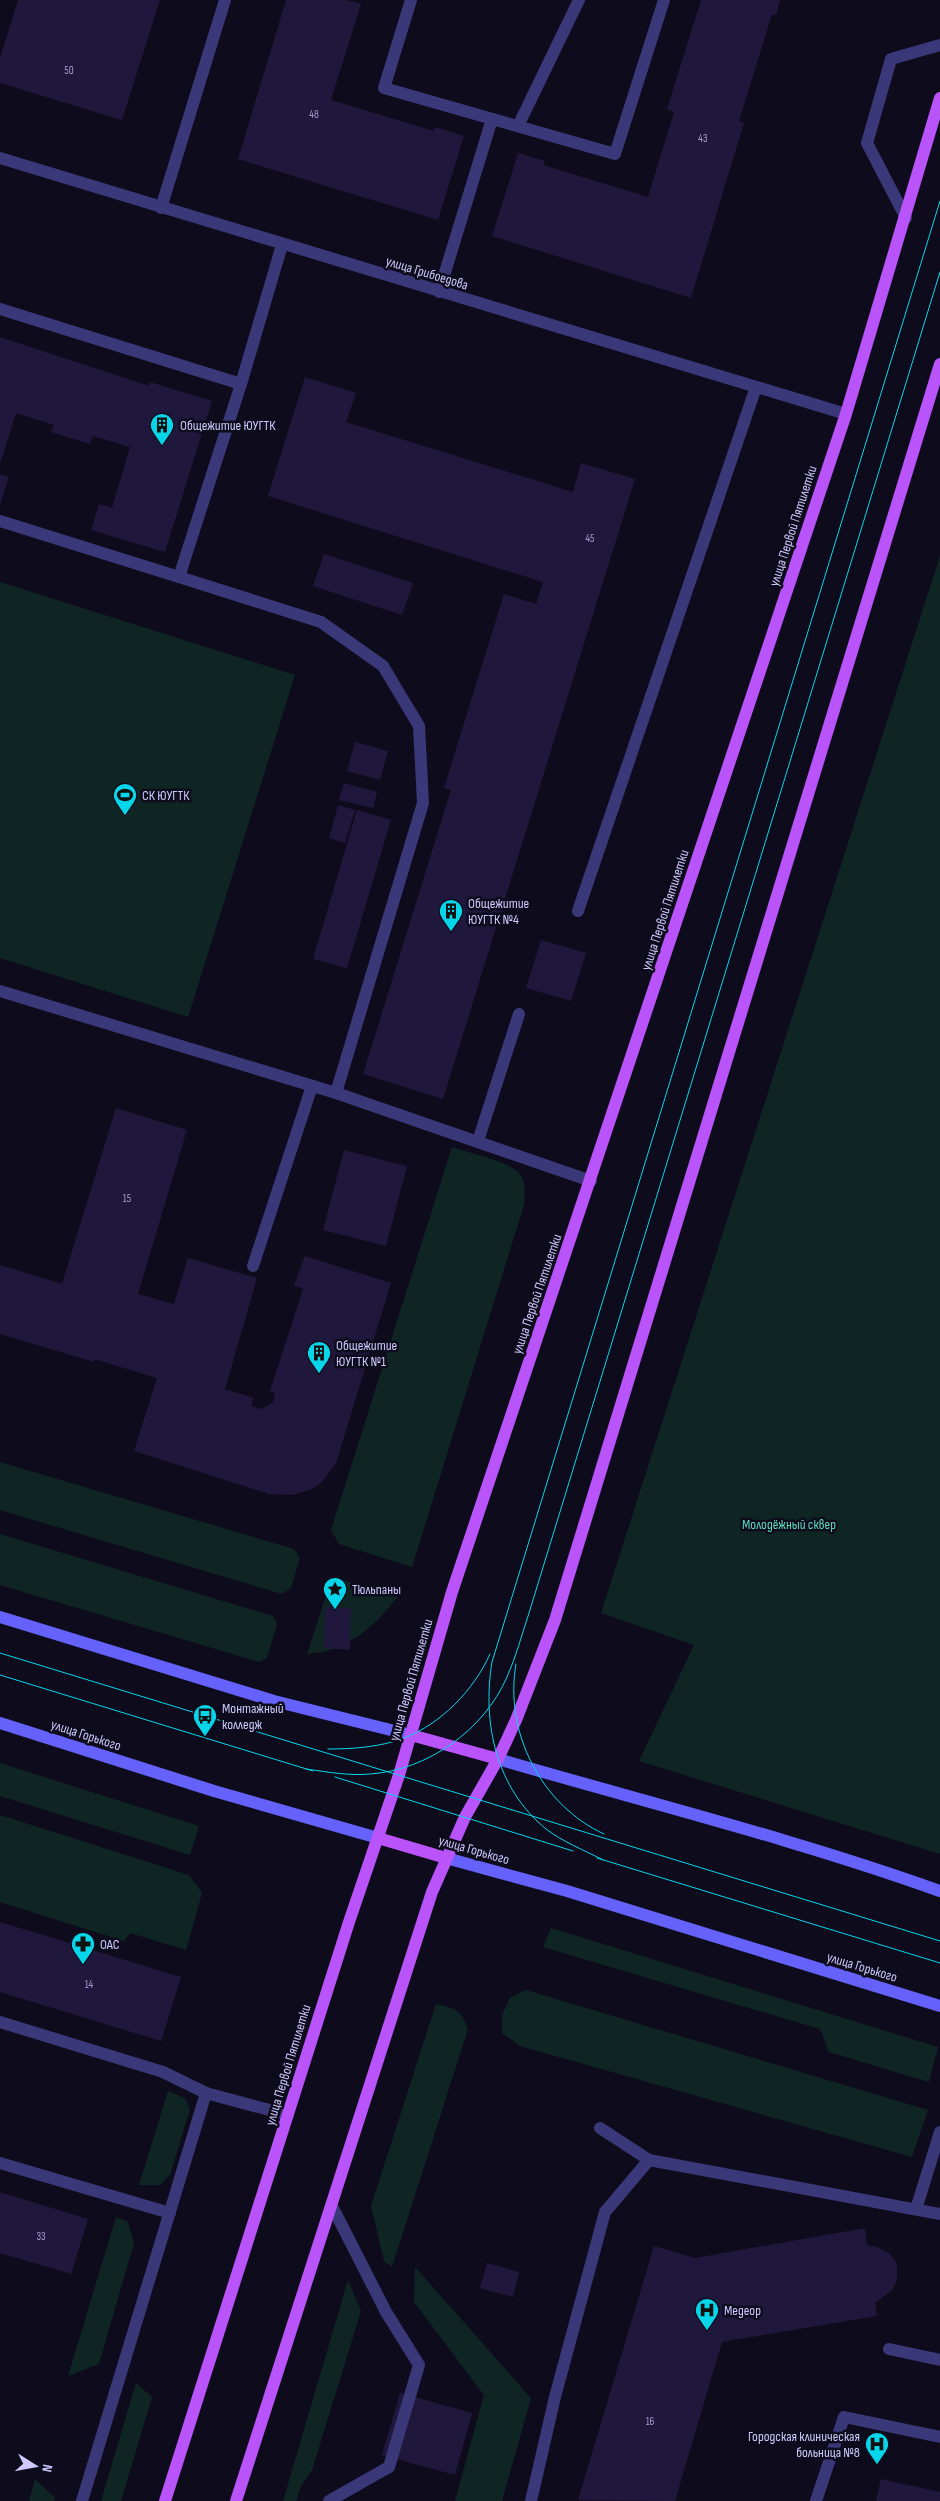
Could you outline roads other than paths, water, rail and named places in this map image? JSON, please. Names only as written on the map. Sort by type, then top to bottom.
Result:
[{"type":"main road","name":"улица Первой Пятилетки","points":[[165,2501],[349,1922],[411,1735],[452,1592],[846,414],[906,218],[940,98]]},
{"type":"main road","points":[[236,2501],[332,2206],[413,1947],[446,1858],[472,1804],[498,1759],[516,1720],[555,1620],[940,364]]},
{"type":"main road","points":[[0,1617],[274,1701],[411,1735],[614,1790],[867,1865],[940,1891]]},
{"type":"main road","name":"улица Горького","points":[[0,1723],[236,1798],[566,1891],[940,2006]]},
{"type":"street","points":[[161,208],[225,0]]},
{"type":"street","points":[[411,0],[384,88],[615,154],[664,0]]},
{"type":"street","points":[[518,126],[579,0]]},
{"type":"street","points":[[906,218],[867,143],[891,59],[940,45]]},
{"type":"street","points":[[439,292],[492,119]]},
{"type":"street","name":"улица Грибоедова","points":[[0,158],[282,245],[846,414]]},
{"type":"street","points":[[178,577],[241,384],[282,245]]},
{"type":"street","points":[[0,309],[241,384]]},
{"type":"street","points":[[578,911],[756,387]]},
{"type":"street","points":[[0,521],[321,622],[383,666],[419,726],[423,803],[336,1093]]},
{"type":"street","points":[[0,991],[336,1093],[591,1181]]},
{"type":"street","points":[[478,1141],[519,1014]]},
{"type":"street","points":[[253,1266],[312,1086]]},
{"type":"street","points":[[0,2022],[163,2072],[206,2093],[288,2115]]},
{"type":"street","points":[[82,2501],[206,2093]]},
{"type":"street","points":[[600,2128],[649,2160],[940,2214]]},
{"type":"street","points":[[916,2209],[940,2132]]},
{"type":"street","points":[[531,2501],[555,2397],[605,2212],[649,2160]]},
{"type":"street","points":[[0,2163],[170,2213]]},
{"type":"street","points":[[329,2501],[389,2467],[419,2365],[386,2312],[332,2206]]},
{"type":"street","points":[[889,2349],[940,2360]]},
{"type":"street","points":[[816,2501],[844,2417],[940,2437]]},
{"type":"tram line","points":[[603,1860],[566,1842],[546,1829],[529,1813],[515,1794],[504,1774],[496,1753],[492,1731],[489,1708],[492,1662],[940,201]]},
{"type":"tram line","points":[[306,1769],[346,1774],[370,1774],[392,1771],[413,1765],[433,1756],[452,1744],[484,1714],[497,1696],[507,1677],[529,1613],[940,272]]},
{"type":"tram line","points":[[0,1653],[940,1941]]},
{"type":"tram line","points":[[328,1749],[376,1745],[395,1741],[418,1732],[443,1715],[466,1693],[490,1654]]},
{"type":"tram line","points":[[516,1664],[514,1690],[516,1715],[522,1740],[532,1764],[545,1785],[562,1805],[582,1821],[604,1834]]},
{"type":"tram line","points":[[0,1675],[313,1771]]},
{"type":"tram line","points":[[335,1777],[573,1851]]},
{"type":"tram line","points":[[597,1858],[940,1963]]},
{"type":"place","name":"Общежитие ЮУГТК","points":[[162,446]]},
{"type":"place","name":"СК ЮУГТК","points":[[125,816]]},
{"type":"place","name":"Общежитие ЮУГТК №4","points":[[451,932]]},
{"type":"place","name":"Общежитие ЮУГТК №1","points":[[319,1374]]},
{"type":"place","name":"Тюльпаны","points":[[335,1610]]},
{"type":"place","name":"Монтажный колледж","points":[[205,1737]]},
{"type":"place","name":"ОАС","points":[[83,1965]]},
{"type":"place","name":"Медеор","points":[[707,2331]]},
{"type":"place","name":"Городская клиническая больница №8","points":[[877,2465]]},
{"type":"park label","name":"Молодёжный сквер","points":[[789,1524]]}]
